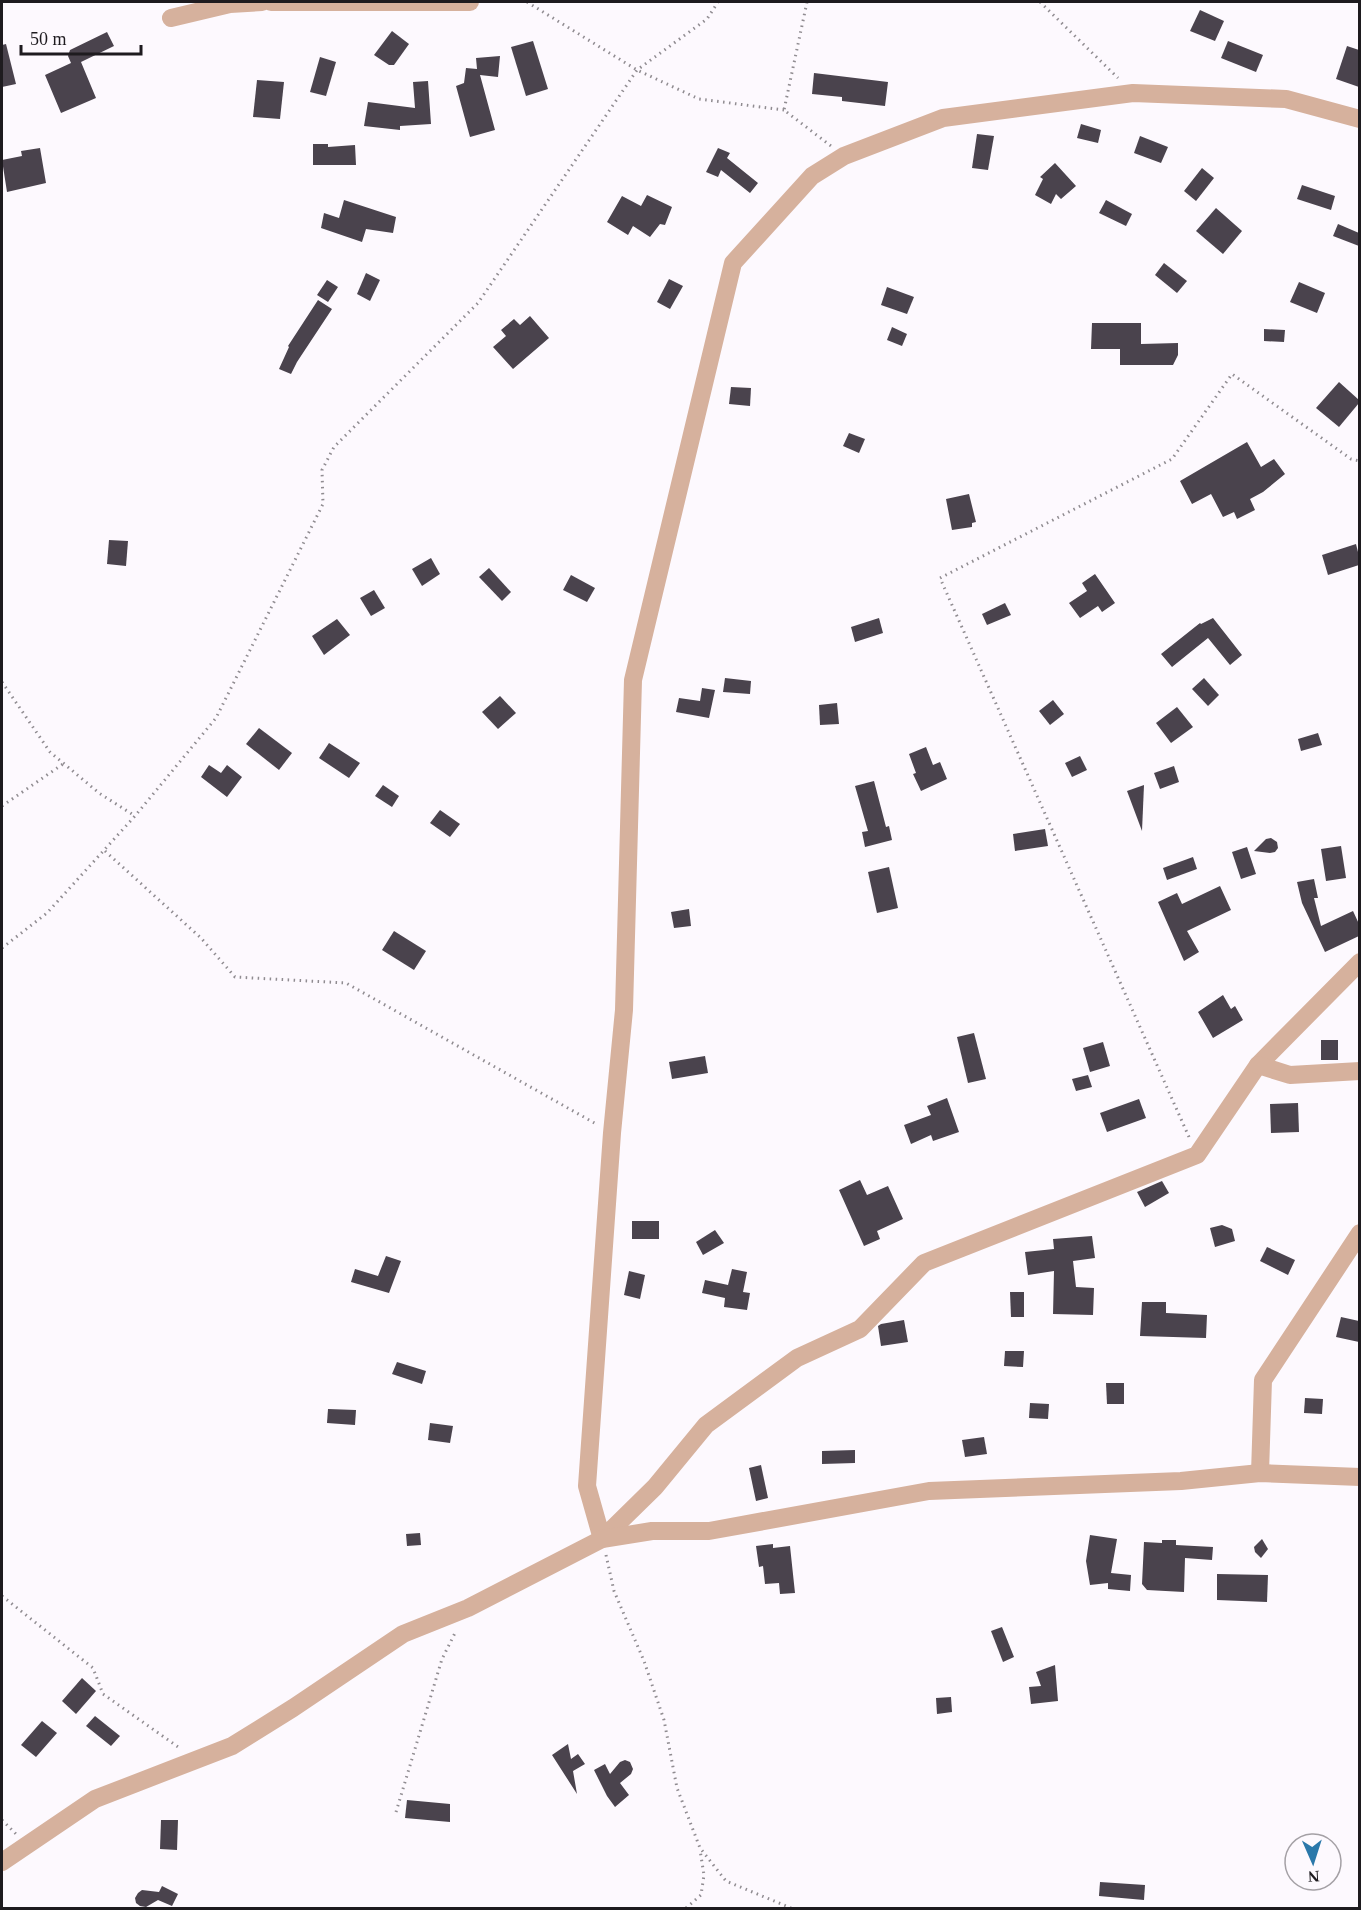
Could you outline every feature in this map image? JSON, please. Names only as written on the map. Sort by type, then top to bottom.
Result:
[{"type":"street","points":[[171,18],[230,4],[262,2]]},
{"type":"street","points":[[271,2],[470,2]]},
{"type":"street","points":[[602,1539],[587,1486],[612,1134],[624,1010],[633,680],[733,263],[812,176],[844,156],[943,118],[1133,93],[1286,99],[1359,119]]},
{"type":"street","points":[[2,1862],[95,1799],[232,1746],[404,1634],[468,1608],[602,1539],[655,1487],[706,1425],[797,1358],[860,1329],[924,1263],[1197,1155],[1258,1065],[1359,962]]},
{"type":"street","points":[[1258,1065],[1290,1075],[1359,1071]]},
{"type":"street","points":[[1260,1473],[1263,1380],[1359,1233]]},
{"type":"street","points":[[602,1539],[652,1531],[709,1531],[929,1491],[1181,1481],[1260,1473],[1359,1477]]},
{"type":"path","points":[[527,2],[637,70],[699,99],[784,110],[844,156]]},
{"type":"path","points":[[2,948],[47,913],[135,816],[216,718],[323,504],[322,470],[334,447],[478,303],[637,70],[706,19],[718,2]]},
{"type":"path","points":[[784,110],[807,2]]},
{"type":"path","points":[[1040,2],[1133,93]]},
{"type":"path","points":[[1197,1155],[940,578],[1172,459],[1232,374],[1351,459],[1359,461]]},
{"type":"path","points":[[2,682],[50,752],[99,793],[135,816]]},
{"type":"path","points":[[2,806],[63,764]]},
{"type":"path","points":[[105,850],[201,938],[235,977],[346,983],[612,1134]]},
{"type":"path","points":[[602,1539],[614,1591],[644,1661],[664,1720],[677,1788],[700,1848],[704,1875],[701,1895],[686,1908]]},
{"type":"path","points":[[2,1596],[93,1668],[103,1694],[197,1760]]},
{"type":"path","points":[[396,1812],[442,1659],[468,1608]]},
{"type":"path","points":[[700,1848],[726,1881],[791,1908]]},
{"type":"building","points":[[1200,10],[1224,21],[1215,41],[1190,31]]},
{"type":"building","points":[[392,31],[409,44],[394,65],[389,65],[374,55]]},
{"type":"building","points":[[107,32],[114,46],[81,62],[96,98],[61,113],[45,75],[71,63],[68,56],[70,50]]},
{"type":"building","points":[[533,41],[548,89],[526,96],[511,47]]},
{"type":"building","points":[[1228,41],[1263,55],[1256,72],[1221,58]]},
{"type":"building","points":[[6,44],[16,84],[2,87],[2,45]]},
{"type":"building","points":[[1347,46],[1359,50],[1359,87],[1336,79]]},
{"type":"building","points":[[500,56],[498,77],[480,75],[495,130],[470,137],[456,86],[464,83],[466,68],[477,69],[476,58]]},
{"type":"building","points":[[320,57],[336,62],[326,96],[310,92]]},
{"type":"building","points":[[814,73],[888,82],[885,106],[842,101],[842,97],[812,94]]},
{"type":"building","points":[[257,80],[284,82],[280,119],[253,117]]},
{"type":"building","points":[[428,81],[431,124],[400,126],[400,130],[364,126],[368,102],[415,108],[413,82]]},
{"type":"building","points":[[1081,124],[1101,130],[1098,143],[1077,138]]},
{"type":"building","points":[[977,134],[994,136],[988,170],[972,168]]},
{"type":"building","points":[[1140,136],[1168,147],[1161,163],[1134,153]]},
{"type":"building","points":[[313,144],[328,144],[328,147],[355,145],[356,165],[313,165]]},
{"type":"building","points":[[40,148],[46,183],[7,192],[2,160],[22,156],[21,151]]},
{"type":"building","points":[[718,148],[730,153],[727,158],[758,183],[750,193],[721,170],[718,177],[706,172]]},
{"type":"building","points":[[1055,163],[1076,186],[1061,199],[1056,194],[1051,204],[1035,195],[1043,179],[1040,177]]},
{"type":"building","points":[[1202,168],[1214,178],[1196,201],[1184,191]]},
{"type":"building","points":[[1302,185],[1335,196],[1331,210],[1297,199]]},
{"type":"building","points":[[647,195],[672,207],[665,225],[660,224],[650,237],[633,226],[628,235],[607,222],[622,196],[641,206]]},
{"type":"building","points":[[344,200],[396,217],[393,233],[366,229],[362,242],[321,228],[324,213],[339,218]]},
{"type":"building","points":[[1106,200],[1132,214],[1126,226],[1099,213]]},
{"type":"building","points":[[1216,208],[1242,231],[1223,254],[1196,231]]},
{"type":"building","points":[[1338,224],[1359,233],[1359,246],[1333,236]]},
{"type":"building","points":[[1164,263],[1187,281],[1177,293],[1155,275]]},
{"type":"building","points":[[366,273],[380,280],[370,301],[357,294]]},
{"type":"building","points":[[669,279],[683,286],[670,309],[657,302]]},
{"type":"building","points":[[327,280],[338,287],[328,302],[317,295]]},
{"type":"building","points":[[1299,282],[1325,293],[1317,313],[1290,302]]},
{"type":"building","points":[[887,287],[914,297],[907,314],[881,305]]},
{"type":"building","points":[[318,300],[332,309],[291,374],[279,369],[288,346]]},
{"type":"building","points":[[530,316],[549,338],[513,369],[493,347],[506,336],[501,330],[514,319],[520,325]]},
{"type":"building","points":[[1092,323],[1141,323],[1141,344],[1178,343],[1178,355],[1173,365],[1120,365],[1120,349],[1091,349]]},
{"type":"building","points":[[892,327],[907,334],[902,346],[887,340]]},
{"type":"building","points":[[1264,329],[1285,330],[1284,342],[1264,341]]},
{"type":"building","points":[[1339,382],[1359,400],[1359,403],[1339,427],[1316,408]]},
{"type":"building","points":[[731,387],[751,388],[750,406],[729,404]]},
{"type":"building","points":[[849,433],[865,439],[859,453],[843,446]]},
{"type":"building","points":[[1247,442],[1261,467],[1274,459],[1285,474],[1263,492],[1250,499],[1255,510],[1237,519],[1234,512],[1223,517],[1211,494],[1192,504],[1180,481]]},
{"type":"building","points":[[969,494],[976,522],[972,523],[972,527],[952,530],[946,499]]},
{"type":"building","points":[[109,540],[128,541],[126,566],[107,564]]},
{"type":"building","points":[[1356,544],[1359,565],[1328,575],[1322,555]]},
{"type":"building","points":[[431,558],[440,574],[422,586],[412,569]]},
{"type":"building","points":[[489,568],[511,592],[502,601],[479,577]]},
{"type":"building","points":[[1095,574],[1115,603],[1102,612],[1098,606],[1080,618],[1069,603],[1087,591],[1082,583]]},
{"type":"building","points":[[571,575],[595,588],[587,602],[563,590]]},
{"type":"building","points":[[374,590],[385,608],[371,616],[360,598]]},
{"type":"building","points":[[1005,603],[1011,615],[987,625],[982,614]]},
{"type":"building","points":[[879,618],[883,633],[855,642],[851,627]]},
{"type":"building","points":[[1213,618],[1242,655],[1230,665],[1208,638],[1172,667],[1161,654],[1200,623]]},
{"type":"building","points":[[337,619],[350,635],[324,655],[312,636]]},
{"type":"building","points":[[725,678],[751,681],[750,694],[723,692]]},
{"type":"building","points":[[1204,678],[1219,695],[1208,706],[1192,689]]},
{"type":"building","points":[[702,688],[715,690],[709,718],[676,712],[679,698],[700,701]]},
{"type":"building","points":[[500,696],[516,713],[498,729],[482,712]]},
{"type":"building","points":[[1053,700],[1064,714],[1050,725],[1039,711]]},
{"type":"building","points":[[837,703],[839,724],[820,725],[819,705]]},
{"type":"building","points":[[1177,707],[1193,727],[1171,743],[1156,723]]},
{"type":"building","points":[[259,728],[292,753],[279,770],[246,744]]},
{"type":"building","points":[[1318,733],[1322,745],[1301,751],[1298,739]]},
{"type":"building","points":[[329,743],[360,763],[349,778],[319,758]]},
{"type":"building","points":[[926,747],[933,765],[940,762],[947,779],[921,791],[913,774],[916,773],[909,754]]},
{"type":"building","points":[[1080,756],[1087,770],[1072,777],[1065,763]]},
{"type":"building","points":[[209,765],[221,773],[227,765],[242,777],[227,797],[201,777]]},
{"type":"building","points":[[1174,766],[1179,782],[1160,789],[1154,773]]},
{"type":"building","points":[[874,781],[886,827],[889,826],[892,840],[865,847],[862,832],[868,831],[855,786]]},
{"type":"building","points":[[383,785],[399,796],[392,807],[375,796]]},
{"type":"building","points":[[1144,785],[1142,831],[1127,791]]},
{"type":"building","points":[[440,810],[460,824],[450,837],[430,823]]},
{"type":"building","points":[[1045,829],[1048,846],[1015,851],[1013,834]]},
{"type":"building","points":[[1271,838],[1277,842],[1278,848],[1275,852],[1254,851],[1266,839]]},
{"type":"building","points":[[1341,846],[1346,878],[1326,881],[1321,849]]},
{"type":"building","points":[[1247,847],[1256,874],[1241,879],[1232,852]]},
{"type":"building","points":[[1193,857],[1197,869],[1167,880],[1163,868]]},
{"type":"building","points":[[889,867],[898,908],[877,913],[868,872]]},
{"type":"building","points":[[1314,879],[1318,898],[1314,898],[1321,926],[1353,911],[1359,924],[1359,936],[1325,952],[1302,903],[1297,882]]},
{"type":"building","points":[[1220,886],[1231,910],[1187,931],[1199,952],[1184,961],[1158,902],[1177,893],[1182,904]]},
{"type":"building","points":[[689,909],[691,926],[674,928],[671,912]]},
{"type":"building","points":[[394,931],[426,951],[414,970],[382,950]]},
{"type":"building","points":[[1223,995],[1231,1009],[1235,1006],[1243,1020],[1213,1038],[1198,1012]]},
{"type":"building","points":[[974,1033],[986,1079],[968,1083],[957,1037]]},
{"type":"building","points":[[1321,1040],[1338,1040],[1338,1060],[1321,1060]]},
{"type":"building","points":[[1103,1042],[1110,1066],[1090,1072],[1083,1048]]},
{"type":"building","points":[[705,1056],[708,1073],[672,1079],[669,1062]]},
{"type":"building","points":[[1088,1075],[1092,1087],[1076,1091],[1072,1079]]},
{"type":"building","points":[[947,1098],[959,1132],[933,1141],[931,1135],[911,1144],[904,1125],[931,1115],[927,1106]]},
{"type":"building","points":[[1139,1099],[1146,1118],[1107,1132],[1100,1113]]},
{"type":"building","points":[[1298,1103],[1299,1132],[1271,1133],[1270,1104]]},
{"type":"building","points":[[860,1180],[867,1195],[888,1186],[903,1219],[877,1231],[880,1239],[864,1246],[839,1190]]},
{"type":"building","points":[[1162,1181],[1169,1193],[1145,1207],[1137,1192]]},
{"type":"building","points":[[632,1221],[659,1221],[659,1239],[632,1239]]},
{"type":"building","points":[[1222,1225],[1232,1229],[1235,1241],[1215,1247],[1210,1228]]},
{"type":"building","points":[[715,1230],[724,1243],[703,1255],[696,1242]]},
{"type":"building","points":[[1092,1236],[1095,1258],[1073,1261],[1076,1287],[1094,1288],[1093,1315],[1053,1314],[1054,1271],[1028,1275],[1025,1252],[1054,1249],[1053,1239]]},
{"type":"building","points":[[1267,1247],[1295,1260],[1288,1275],[1260,1261]]},
{"type":"building","points":[[386,1256],[401,1261],[389,1293],[351,1282],[355,1269],[378,1276]]},
{"type":"building","points":[[732,1269],[747,1272],[743,1292],[750,1293],[747,1310],[724,1307],[725,1298],[702,1293],[705,1280],[728,1285]]},
{"type":"building","points":[[629,1271],[645,1275],[640,1299],[624,1295]]},
{"type":"building","points":[[1010,1292],[1024,1292],[1024,1317],[1011,1317]]},
{"type":"building","points":[[1142,1302],[1166,1302],[1166,1313],[1207,1315],[1206,1338],[1140,1336]]},
{"type":"building","points":[[1341,1317],[1359,1321],[1359,1342],[1336,1337]]},
{"type":"building","points":[[904,1320],[908,1342],[881,1346],[878,1326]]},
{"type":"building","points":[[1005,1351],[1024,1351],[1023,1367],[1004,1366]]},
{"type":"building","points":[[397,1362],[426,1371],[422,1384],[392,1374]]},
{"type":"building","points":[[1106,1383],[1124,1383],[1124,1404],[1107,1404]]},
{"type":"building","points":[[1305,1398],[1323,1399],[1322,1414],[1304,1413]]},
{"type":"building","points":[[1030,1403],[1049,1404],[1048,1419],[1029,1418]]},
{"type":"building","points":[[328,1409],[356,1410],[355,1425],[327,1423]]},
{"type":"building","points":[[430,1423],[453,1426],[450,1443],[428,1440]]},
{"type":"building","points":[[984,1437],[987,1454],[965,1457],[962,1440]]},
{"type":"building","points":[[855,1450],[855,1463],[822,1464],[822,1451]]},
{"type":"building","points":[[761,1465],[768,1498],[756,1501],[749,1468]]},
{"type":"building","points":[[420,1533],[421,1545],[407,1546],[406,1534]]},
{"type":"building","points":[[1090,1535],[1117,1539],[1111,1573],[1131,1575],[1130,1591],[1108,1589],[1108,1583],[1090,1585],[1086,1561]]},
{"type":"building","points":[[1262,1539],[1268,1549],[1261,1558],[1255,1552],[1254,1547]]},
{"type":"building","points":[[1162,1540],[1176,1540],[1176,1545],[1213,1547],[1212,1560],[1185,1558],[1184,1592],[1147,1590],[1142,1584],[1144,1542],[1162,1543]]},
{"type":"building","points":[[773,1544],[773,1548],[790,1546],[795,1593],[780,1594],[779,1583],[765,1584],[763,1566],[759,1567],[756,1546]]},
{"type":"building","points":[[1217,1574],[1268,1575],[1267,1602],[1217,1600]]},
{"type":"building","points":[[1002,1627],[1014,1657],[1003,1662],[991,1631]]},
{"type":"building","points":[[1055,1665],[1058,1701],[1031,1704],[1029,1687],[1041,1686],[1036,1672]]},
{"type":"building","points":[[82,1678],[96,1691],[76,1714],[62,1701]]},
{"type":"building","points":[[951,1697],[952,1712],[937,1714],[936,1698]]},
{"type":"building","points":[[95,1716],[120,1736],[111,1746],[86,1726]]},
{"type":"building","points":[[42,1721],[57,1733],[36,1757],[21,1745]]},
{"type":"building","points":[[568,1744],[571,1759],[578,1754],[585,1764],[573,1771],[577,1794],[552,1755]]},
{"type":"building","points":[[625,1760],[630,1762],[633,1769],[631,1774],[620,1783],[629,1795],[615,1807],[594,1770],[605,1764],[610,1774],[620,1762]]},
{"type":"building","points":[[407,1800],[450,1804],[450,1822],[405,1818]]},
{"type":"building","points":[[161,1820],[178,1820],[177,1850],[160,1849]]},
{"type":"building","points":[[1100,1882],[1145,1885],[1144,1900],[1099,1896]]},
{"type":"building","points":[[162,1886],[178,1894],[172,1906],[158,1900],[146,1907],[136,1903],[135,1898],[142,1890],[159,1892]]}]
